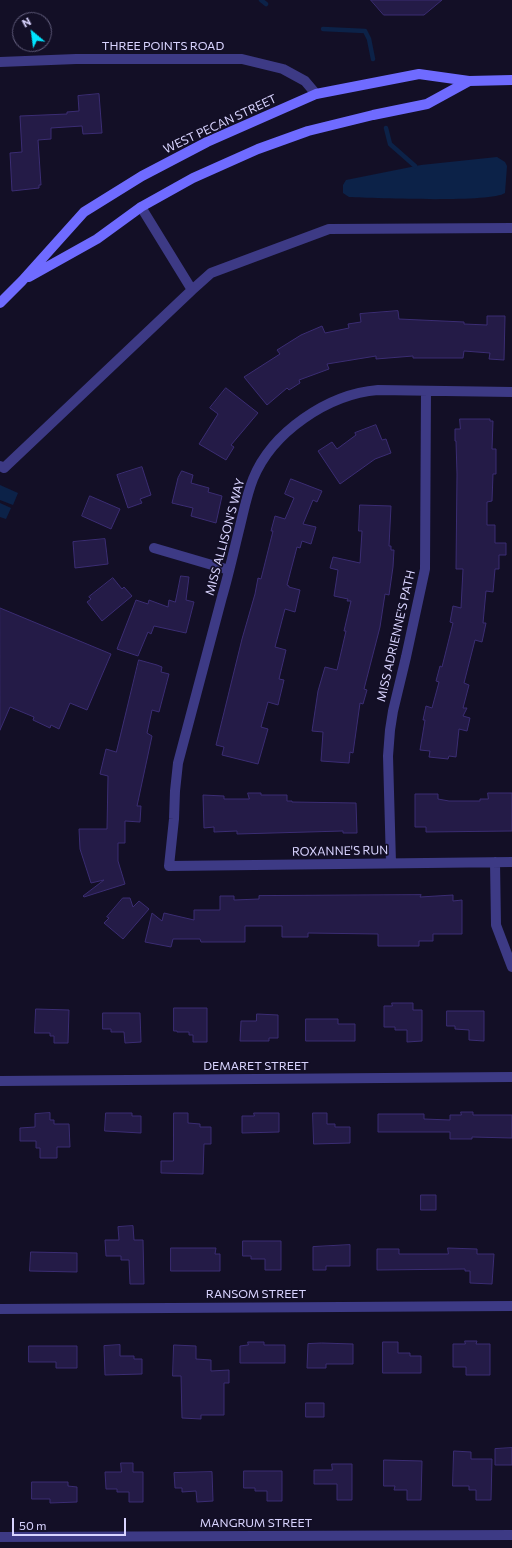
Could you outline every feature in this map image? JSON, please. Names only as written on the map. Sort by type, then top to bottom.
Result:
[{"type":"main road","name":"WEST PECAN STREET","points":[[0,303],[22,281],[84,212],[142,176],[206,142],[316,94],[419,74],[469,81],[512,80]]},
{"type":"main road","name":"WEST PECAN STREET","points":[[22,281],[97,239],[141,207],[193,178],[258,149],[308,131],[373,115],[427,104],[469,81]]},
{"type":"street","name":"THREE POINTS ROAD","points":[[0,62],[76,59],[242,59],[283,69],[305,81],[316,94]]},
{"type":"street","points":[[141,207],[192,290]]},
{"type":"street","points":[[0,466],[4,468],[211,273],[329,229],[512,228]]},
{"type":"street","name":"MISS ALLISON'S WAY","points":[[169,866],[178,763],[253,478],[262,462],[276,443],[288,431],[314,411],[340,398],[372,390],[512,392]]},
{"type":"street","name":"MISS ADRIENNE'S PATH","points":[[391,863],[388,756],[390,730],[425,569],[426,391]]},
{"type":"street","points":[[154,548],[230,570]]},
{"type":"street","points":[[495,862],[496,926],[512,967]]},
{"type":"street","name":"ROXANNE'S RUN","points":[[169,866],[512,862]]},
{"type":"street","name":"DEMARET STREET","points":[[0,1081],[512,1077]]},
{"type":"street","name":"RANSOM STREET","points":[[0,1309],[512,1306]]},
{"type":"street","name":"MANGRUM STREET","points":[[0,1537],[512,1535]]},
{"type":"water","points":[[497,157],[505,162],[507,166],[505,193],[495,196],[456,199],[405,199],[349,197],[343,193],[343,185],[346,180],[421,165]]},
{"type":"water","points":[[0,485],[18,493],[13,505],[0,500]]},
{"type":"water","points":[[0,503],[11,508],[6,519],[0,517]]},
{"type":"building","points":[[371,0],[442,0],[424,15],[384,15]]},
{"type":"building","points":[[99,94],[102,133],[83,134],[82,126],[51,128],[51,139],[38,140],[41,185],[39,185],[39,188],[12,191],[10,153],[22,152],[20,116],[67,114],[67,112],[79,111],[78,96]]},
{"type":"building","points":[[398,311],[399,319],[464,322],[464,324],[487,325],[487,316],[505,316],[504,360],[489,359],[490,353],[464,351],[463,358],[413,358],[413,356],[376,359],[376,356],[327,364],[329,369],[299,380],[300,383],[289,390],[287,388],[267,405],[244,377],[280,354],[277,350],[301,335],[322,326],[325,333],[349,328],[348,324],[361,322],[360,314]]},
{"type":"building","points":[[226,388],[258,413],[231,445],[234,447],[226,460],[199,444],[218,414],[210,408]]},
{"type":"building","points":[[460,419],[490,419],[490,421],[493,421],[492,449],[496,449],[496,474],[493,474],[492,501],[487,502],[487,525],[495,525],[495,543],[506,543],[506,555],[499,555],[499,569],[495,569],[493,592],[486,591],[483,623],[486,623],[482,642],[475,640],[464,683],[469,685],[463,708],[467,708],[463,716],[470,718],[467,731],[459,729],[456,757],[449,756],[448,759],[429,757],[430,751],[420,750],[426,706],[432,708],[439,682],[436,681],[440,666],[442,667],[453,623],[450,622],[453,606],[461,608],[463,569],[456,569],[457,474],[455,441],[455,429],[460,429]]},
{"type":"building","points":[[376,425],[382,440],[386,439],[391,453],[375,459],[340,484],[318,451],[332,442],[337,449],[356,435],[355,433]]},
{"type":"building","points":[[142,467],[151,495],[140,499],[142,503],[128,508],[117,475]]},
{"type":"building","points":[[182,471],[193,475],[191,483],[209,488],[208,492],[222,496],[216,523],[191,516],[193,508],[172,503],[178,478]]},
{"type":"building","points":[[291,479],[322,491],[317,502],[313,500],[303,524],[316,527],[311,544],[302,541],[300,548],[297,547],[287,585],[300,590],[295,612],[285,609],[275,647],[286,650],[279,679],[284,680],[278,705],[268,702],[261,727],[268,729],[258,764],[222,755],[224,747],[216,745],[258,578],[261,579],[273,531],[271,531],[275,516],[285,519],[294,498],[285,494]]},
{"type":"building","points":[[90,496],[120,509],[111,529],[82,516]]},
{"type":"building","points":[[360,505],[391,506],[389,546],[391,546],[391,550],[394,550],[389,595],[385,594],[380,627],[364,689],[367,690],[363,704],[360,703],[353,753],[350,752],[349,763],[321,761],[323,732],[312,731],[318,691],[325,667],[337,670],[351,601],[334,596],[338,570],[330,568],[333,557],[360,563],[362,531],[359,531]]},
{"type":"building","points":[[105,539],[108,564],[75,568],[73,542]]},
{"type":"building","points":[[181,576],[189,577],[186,600],[194,602],[186,633],[154,626],[151,634],[148,632],[138,656],[117,649],[136,600],[148,604],[149,600],[168,607],[169,600],[175,602]]},
{"type":"building","points":[[113,578],[122,589],[124,587],[132,596],[102,621],[87,602],[91,599],[89,597]]},
{"type":"building","points":[[0,608],[111,654],[87,710],[70,703],[59,729],[51,725],[50,728],[33,720],[34,717],[10,707],[0,730]]},
{"type":"building","points":[[139,660],[162,667],[161,672],[169,674],[159,712],[152,710],[147,733],[152,736],[137,806],[141,806],[140,822],[125,821],[125,843],[118,843],[118,861],[125,884],[84,897],[83,896],[104,880],[91,883],[80,849],[79,829],[107,829],[108,776],[100,774],[106,749],[116,752]]},
{"type":"building","points":[[248,793],[261,793],[261,795],[287,795],[287,801],[292,802],[356,803],[357,833],[343,833],[343,831],[237,834],[237,831],[214,832],[214,827],[204,828],[203,795],[224,796],[224,799],[249,799]]},
{"type":"building","points":[[488,793],[512,793],[512,831],[426,832],[426,827],[415,827],[415,794],[438,794],[438,799],[449,801],[480,801],[480,799],[488,799]]},
{"type":"building","points":[[421,895],[420,897],[453,895],[453,901],[462,900],[462,934],[433,934],[433,941],[419,941],[419,946],[378,946],[378,934],[308,933],[308,937],[282,937],[282,926],[245,926],[245,942],[201,942],[200,939],[173,939],[171,947],[145,942],[152,913],[162,921],[164,913],[194,920],[194,910],[220,910],[220,896],[234,896],[234,900],[259,899],[259,896]]},
{"type":"building","points":[[123,898],[130,898],[133,907],[139,901],[149,909],[123,939],[104,923],[109,918],[107,917]]},
{"type":"building","points":[[392,1003],[413,1003],[413,1010],[422,1010],[422,1041],[407,1042],[407,1030],[395,1030],[395,1027],[384,1027],[384,1006],[392,1006]]},
{"type":"building","points":[[174,1008],[207,1008],[207,1042],[193,1042],[193,1035],[189,1035],[189,1032],[174,1031]]},
{"type":"building","points":[[36,1009],[69,1010],[68,1043],[54,1043],[54,1036],[50,1036],[50,1033],[35,1033]]},
{"type":"building","points":[[447,1011],[484,1011],[484,1041],[469,1040],[469,1030],[455,1029],[455,1026],[447,1026]]},
{"type":"building","points":[[103,1013],[140,1013],[141,1042],[125,1043],[124,1032],[111,1032],[111,1029],[103,1029]]},
{"type":"building","points":[[257,1014],[278,1015],[278,1038],[269,1038],[269,1041],[240,1041],[241,1021],[256,1021]]},
{"type":"building","points":[[306,1019],[338,1019],[338,1024],[355,1024],[355,1041],[306,1041]]},
{"type":"building","points":[[461,1112],[473,1112],[473,1115],[512,1115],[512,1138],[472,1137],[472,1139],[450,1139],[450,1132],[378,1132],[378,1114],[424,1114],[424,1119],[450,1120],[450,1115],[461,1115]]},
{"type":"building","points":[[50,1113],[50,1120],[54,1120],[54,1124],[69,1124],[70,1147],[57,1147],[57,1158],[40,1158],[40,1148],[36,1148],[36,1141],[20,1141],[20,1128],[35,1127],[35,1114]]},
{"type":"building","points":[[106,1113],[132,1113],[132,1116],[141,1116],[141,1133],[105,1131]]},
{"type":"building","points":[[174,1113],[188,1113],[188,1123],[200,1124],[200,1127],[211,1127],[211,1144],[204,1144],[203,1174],[161,1173],[161,1161],[173,1161]]},
{"type":"building","points":[[254,1113],[279,1113],[279,1132],[242,1133],[242,1116],[254,1116]]},
{"type":"building","points":[[313,1113],[327,1113],[327,1124],[335,1124],[335,1127],[350,1127],[350,1143],[314,1144]]},
{"type":"building","points":[[421,1195],[436,1195],[436,1210],[421,1210]]},
{"type":"building","points":[[133,1226],[134,1240],[143,1240],[144,1284],[130,1284],[129,1260],[121,1260],[121,1256],[106,1256],[105,1240],[119,1240],[118,1227]]},
{"type":"building","points":[[243,1241],[281,1241],[281,1270],[265,1270],[265,1259],[251,1259],[251,1256],[243,1256]]},
{"type":"building","points":[[350,1245],[350,1266],[326,1266],[326,1270],[313,1270],[313,1247]]},
{"type":"building","points":[[171,1248],[216,1248],[215,1254],[220,1254],[220,1271],[171,1271]]},
{"type":"building","points":[[448,1248],[477,1249],[477,1254],[494,1254],[492,1284],[470,1283],[470,1271],[465,1271],[465,1269],[377,1270],[377,1249],[399,1249],[399,1254],[448,1254]]},
{"type":"building","points":[[31,1252],[77,1253],[77,1272],[30,1271]]},
{"type":"building","points":[[465,1341],[477,1341],[476,1344],[490,1344],[490,1375],[466,1375],[466,1367],[453,1367],[453,1344],[465,1344]]},
{"type":"building","points":[[248,1342],[264,1342],[264,1345],[285,1345],[285,1363],[240,1363],[240,1346],[248,1345]]},
{"type":"building","points":[[383,1342],[398,1342],[398,1353],[410,1353],[410,1356],[421,1356],[421,1373],[383,1373]]},
{"type":"building","points":[[308,1344],[353,1344],[353,1364],[326,1364],[326,1368],[307,1368]]},
{"type":"building","points":[[120,1345],[120,1356],[134,1356],[134,1359],[142,1359],[142,1374],[105,1375],[104,1346]]},
{"type":"building","points":[[174,1345],[196,1346],[196,1359],[211,1360],[211,1371],[229,1370],[229,1383],[224,1383],[224,1415],[201,1415],[201,1419],[182,1418],[181,1376],[173,1376]]},
{"type":"building","points":[[29,1346],[77,1346],[77,1368],[56,1368],[56,1362],[29,1362]]},
{"type":"building","points":[[306,1403],[324,1403],[324,1417],[306,1417]]},
{"type":"building","points":[[512,1448],[512,1465],[495,1465],[495,1449]]},
{"type":"building","points":[[454,1451],[471,1452],[471,1459],[492,1459],[491,1500],[476,1500],[476,1490],[469,1490],[469,1486],[453,1486]]},
{"type":"building","points":[[384,1460],[422,1461],[421,1500],[407,1500],[407,1490],[394,1490],[395,1486],[384,1486]]},
{"type":"building","points":[[121,1463],[133,1463],[133,1472],[143,1472],[143,1502],[129,1502],[129,1492],[117,1492],[117,1489],[106,1489],[105,1472],[121,1472]]},
{"type":"building","points":[[332,1464],[352,1464],[352,1500],[337,1500],[337,1484],[314,1484],[314,1470],[332,1470]]},
{"type":"building","points":[[244,1471],[282,1471],[282,1501],[267,1501],[267,1491],[255,1491],[255,1488],[244,1488]]},
{"type":"building","points":[[212,1472],[213,1501],[197,1502],[196,1491],[182,1492],[182,1488],[175,1488],[174,1473]]},
{"type":"building","points":[[32,1482],[68,1482],[68,1486],[77,1487],[77,1502],[50,1503],[50,1499],[32,1499]]},
{"type":"waterway","points":[[261,0],[266,4]]},
{"type":"waterway","points":[[323,29],[365,31],[369,39],[373,59]]},
{"type":"waterway","points":[[386,128],[390,144],[415,166]]}]
